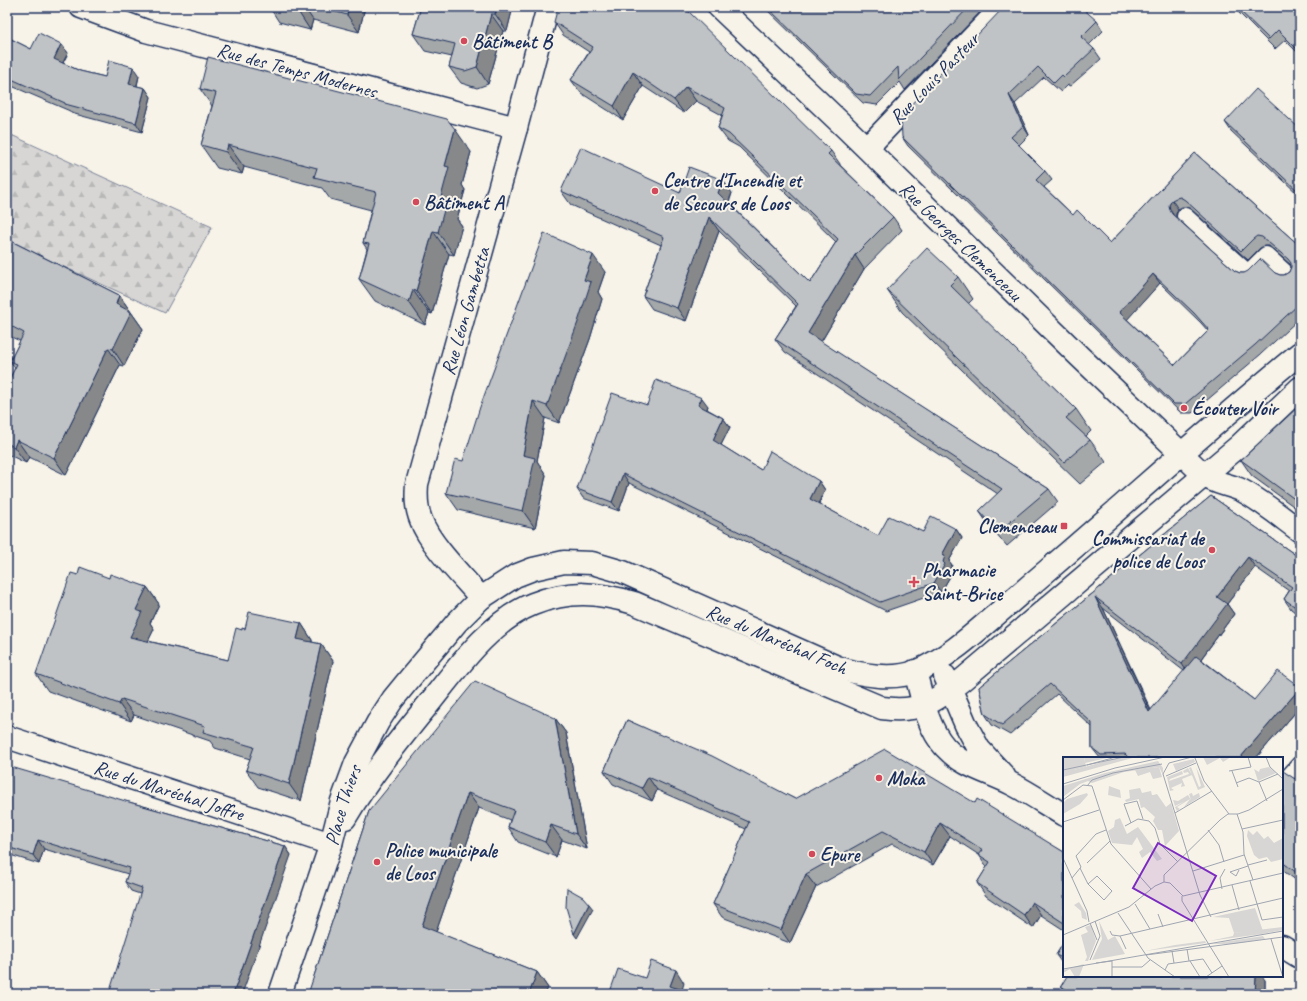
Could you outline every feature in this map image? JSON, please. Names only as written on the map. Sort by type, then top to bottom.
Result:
[{"type":"street","name":"Rue des Temps Modernes","points":[[81,7],[146,30],[516,128]]},
{"type":"street","name":"Rue Léon Gambetta","points":[[481,598],[435,545],[426,532],[417,509],[417,484],[548,7]]},
{"type":"street","name":"Rue Georges Clemenceau","points":[[719,7],[867,148],[1079,356],[1204,475],[1214,482],[1235,488],[1245,493],[1300,531]]},
{"type":"street","name":"Rue Louis Pasteur","points":[[867,148],[1002,7]]},
{"type":"street","name":"Rue du Maréchal Foch","points":[[579,562],[592,563],[623,572],[851,672],[874,675],[900,675],[915,671],[936,661],[976,632],[1182,454],[1224,415],[1300,353]]},
{"type":"street","name":"Rue du Maréchal Foch","points":[[606,595],[652,609],[790,670],[882,708],[901,710],[924,706],[936,700],[951,688],[1204,475],[1257,430],[1300,388]]},
{"type":"street","name":"Place Thiers","points":[[331,844],[349,780],[378,722],[393,699],[457,622],[481,598],[515,576],[533,569],[557,563],[579,562]]},
{"type":"street","name":"Place Thiers","points":[[331,844],[354,804],[380,764],[459,666],[493,630],[521,610],[547,599],[561,595],[606,595]]},
{"type":"street","points":[[936,661],[951,688],[966,725],[979,749],[1012,784]]},
{"type":"street","points":[[915,671],[924,706],[935,732],[945,747],[958,758],[978,770],[1012,784],[1063,814]]},
{"type":"street","name":"Rue du Maréchal Joffre","points":[[7,737],[331,844]]},
{"type":"street","points":[[280,994],[331,844]]},
{"type":"street","points":[[1283,947],[1300,957]]},
{"type":"lane","points":[[1185,216],[1248,273],[1266,255],[1288,276]]},
{"type":"lane","points":[[1283,783],[1300,764]]},
{"type":"green space","points":[[7,133],[212,227],[165,313],[7,241]]},
{"type":"building","points":[[276,7],[300,7],[299,13]]},
{"type":"building","points":[[318,7],[349,7],[347,15]]},
{"type":"building","points":[[421,7],[497,7],[495,14],[491,14],[477,67],[465,71],[449,67],[455,44],[413,34]]},
{"type":"building","points":[[558,7],[684,7],[831,151],[828,154],[893,217],[855,255],[808,333],[1049,489],[998,532],[979,511],[1002,489],[775,339],[798,304],[709,217],[677,308],[643,296],[664,237],[561,191],[581,147],[680,193],[689,167],[723,180],[718,193],[810,283],[838,239],[729,134],[718,128],[725,108],[686,87],[674,100],[633,72],[614,106],[571,80],[593,47],[554,22]]},
{"type":"building","points":[[767,7],[969,7],[899,80],[898,67],[870,96],[856,94]]},
{"type":"building","points":[[1004,7],[1081,7],[1097,21],[1081,37],[1094,49],[1064,77],[1062,75],[1054,83],[1038,67],[1009,95],[1023,126],[1011,137],[1045,171],[1036,180],[1073,215],[1077,210],[1110,243],[1195,153],[1300,246],[1300,303],[1255,345],[1185,404],[1174,404],[902,137],[901,115]],"holes":[[[1180,197],[1241,251],[1257,236],[1262,237],[1288,259],[1291,263],[1289,272],[1284,275],[1275,273],[1260,259],[1244,273],[1235,271],[1172,214],[1169,205],[1172,200]],[[1153,274],[1194,313],[1209,330],[1175,365],[1119,312]]]},
{"type":"building","points":[[1236,7],[1300,7],[1300,52],[1278,30],[1269,39]]},
{"type":"building","points":[[39,33],[61,44],[54,59],[80,71],[105,77],[109,60],[133,67],[129,84],[145,88],[136,123],[65,104],[7,77],[7,37],[31,49]]},
{"type":"building","name":"Bâtiment A","points":[[208,57],[447,119],[455,129],[445,166],[449,167],[440,201],[446,203],[438,232],[433,231],[416,291],[413,290],[409,302],[359,279],[369,244],[363,243],[376,192],[314,177],[317,168],[228,145],[226,152],[201,145],[216,93],[200,89]]},
{"type":"building","points":[[1256,89],[1300,129],[1300,193],[1225,122]]},
{"type":"building","points":[[544,233],[593,255],[584,280],[591,282],[547,406],[533,401],[523,455],[535,458],[523,511],[446,493],[455,459],[463,461],[480,407]]},
{"type":"building","points":[[7,239],[119,295],[116,304],[131,312],[113,349],[108,348],[54,458],[17,440],[14,447],[7,443],[7,384],[17,364],[10,361],[24,333],[7,324]]},
{"type":"building","points":[[927,248],[958,277],[950,285],[1076,409],[1066,418],[1090,440],[1064,462],[887,290]]},
{"type":"building","points":[[656,380],[702,398],[698,405],[723,418],[713,440],[761,470],[770,451],[819,481],[810,499],[878,536],[889,516],[923,532],[931,516],[956,529],[942,555],[945,556],[943,562],[945,564],[934,583],[880,602],[623,474],[612,502],[577,489],[612,393],[647,405]]},
{"type":"building","points":[[1300,405],[1300,503],[1241,460]]},
{"type":"building","points":[[1211,496],[1300,558],[1300,610],[1284,599],[1292,587],[1248,557],[1217,597],[1227,604],[1182,664],[1095,597],[1149,712],[1196,656],[1254,700],[1278,671],[1300,687],[1241,757],[1128,757],[1125,754],[1101,755],[1092,748],[1092,723],[1050,684],[1002,725],[985,714],[979,687]]},
{"type":"building","points":[[80,567],[109,578],[110,574],[147,587],[136,610],[142,612],[130,637],[228,660],[236,628],[242,630],[242,628],[245,629],[249,612],[301,623],[297,639],[321,644],[289,784],[246,770],[254,747],[203,732],[205,726],[122,699],[119,704],[36,674],[71,573],[78,575]]},
{"type":"building","points":[[475,681],[555,718],[576,834],[551,825],[545,842],[508,827],[514,810],[468,793],[422,926],[537,972],[529,994],[308,994],[369,811]]},
{"type":"building","points":[[627,720],[712,756],[795,799],[885,749],[975,803],[977,799],[1063,851],[1063,922],[1032,902],[1024,915],[977,883],[990,862],[979,855],[983,850],[940,823],[924,852],[883,831],[806,874],[781,930],[713,904],[749,822],[648,777],[642,788],[604,771]]},
{"type":"building","points":[[11,767],[285,846],[233,994],[109,994],[142,888],[125,882],[130,868],[38,840],[33,855],[7,847],[7,779]]},
{"type":"building","points":[[1283,771],[1295,779],[1300,772],[1300,875],[1283,863]]},
{"type":"building","points":[[567,888],[583,897],[589,904],[574,934],[566,907]]},
{"type":"building","points":[[1063,944],[1063,958],[1056,955]]},
{"type":"building","points":[[651,961],[676,970],[670,986],[695,994],[616,994],[610,992],[618,969],[645,978]]},
{"type":"building","points":[[1066,977],[1256,977],[1255,994],[1073,994],[1061,986]]},
{"type":"place","name":"Bâtiment B","points":[[464,41]]},
{"type":"place","name":"Centre d'Incendie et de Secours de Loos","points":[[655,191]]},
{"type":"place","name":"Bâtiment A","points":[[416,202]]},
{"type":"place","name":"Écouter Voir","points":[[1184,408]]},
{"type":"place","name":"Clemenceau","points":[[1064,526]]},
{"type":"place","name":"Commissariat de police de Loos","points":[[1212,550]]},
{"type":"place","name":"Pharmacie Saint-Brice","points":[[914,582]]},
{"type":"place","name":"Moka","points":[[879,778]]},
{"type":"place","name":"Epure","points":[[812,854]]},
{"type":"place","name":"Police municipale de Loos","points":[[377,862]]}]
